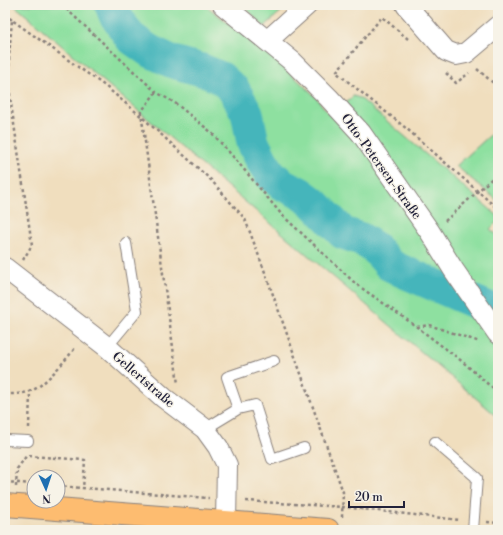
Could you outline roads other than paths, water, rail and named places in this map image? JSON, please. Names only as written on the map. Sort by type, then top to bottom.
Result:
[{"type":"main road","points":[[5,505],[226,522],[335,526]]},
{"type":"street","name":"Otto-Petersen-Straße","points":[[223,5],[293,62],[361,133],[430,232],[453,269],[492,339]]},
{"type":"street","points":[[267,41],[307,5]]},
{"type":"street","points":[[406,5],[446,51],[456,55],[466,53],[498,26]]},
{"type":"street","name":"Gellertstraße","points":[[9,272],[107,347],[164,398],[205,429],[218,447],[228,465],[226,522]]},
{"type":"lane","points":[[107,347],[137,311],[126,243]]},
{"type":"lane","points":[[238,409],[227,377],[274,361]]},
{"type":"lane","points":[[205,429],[238,409],[255,405],[272,459],[304,448]]},
{"type":"lane","points":[[5,440],[28,441]]},
{"type":"lane","points":[[435,442],[477,478],[473,526]]},
{"type":"waterway","points":[[111,5],[115,15],[130,37],[148,50],[173,62],[202,70],[221,78],[234,90],[247,113],[253,143],[272,176],[282,184],[300,193],[315,204],[343,233],[361,239],[375,248],[390,265],[498,312]]}]
